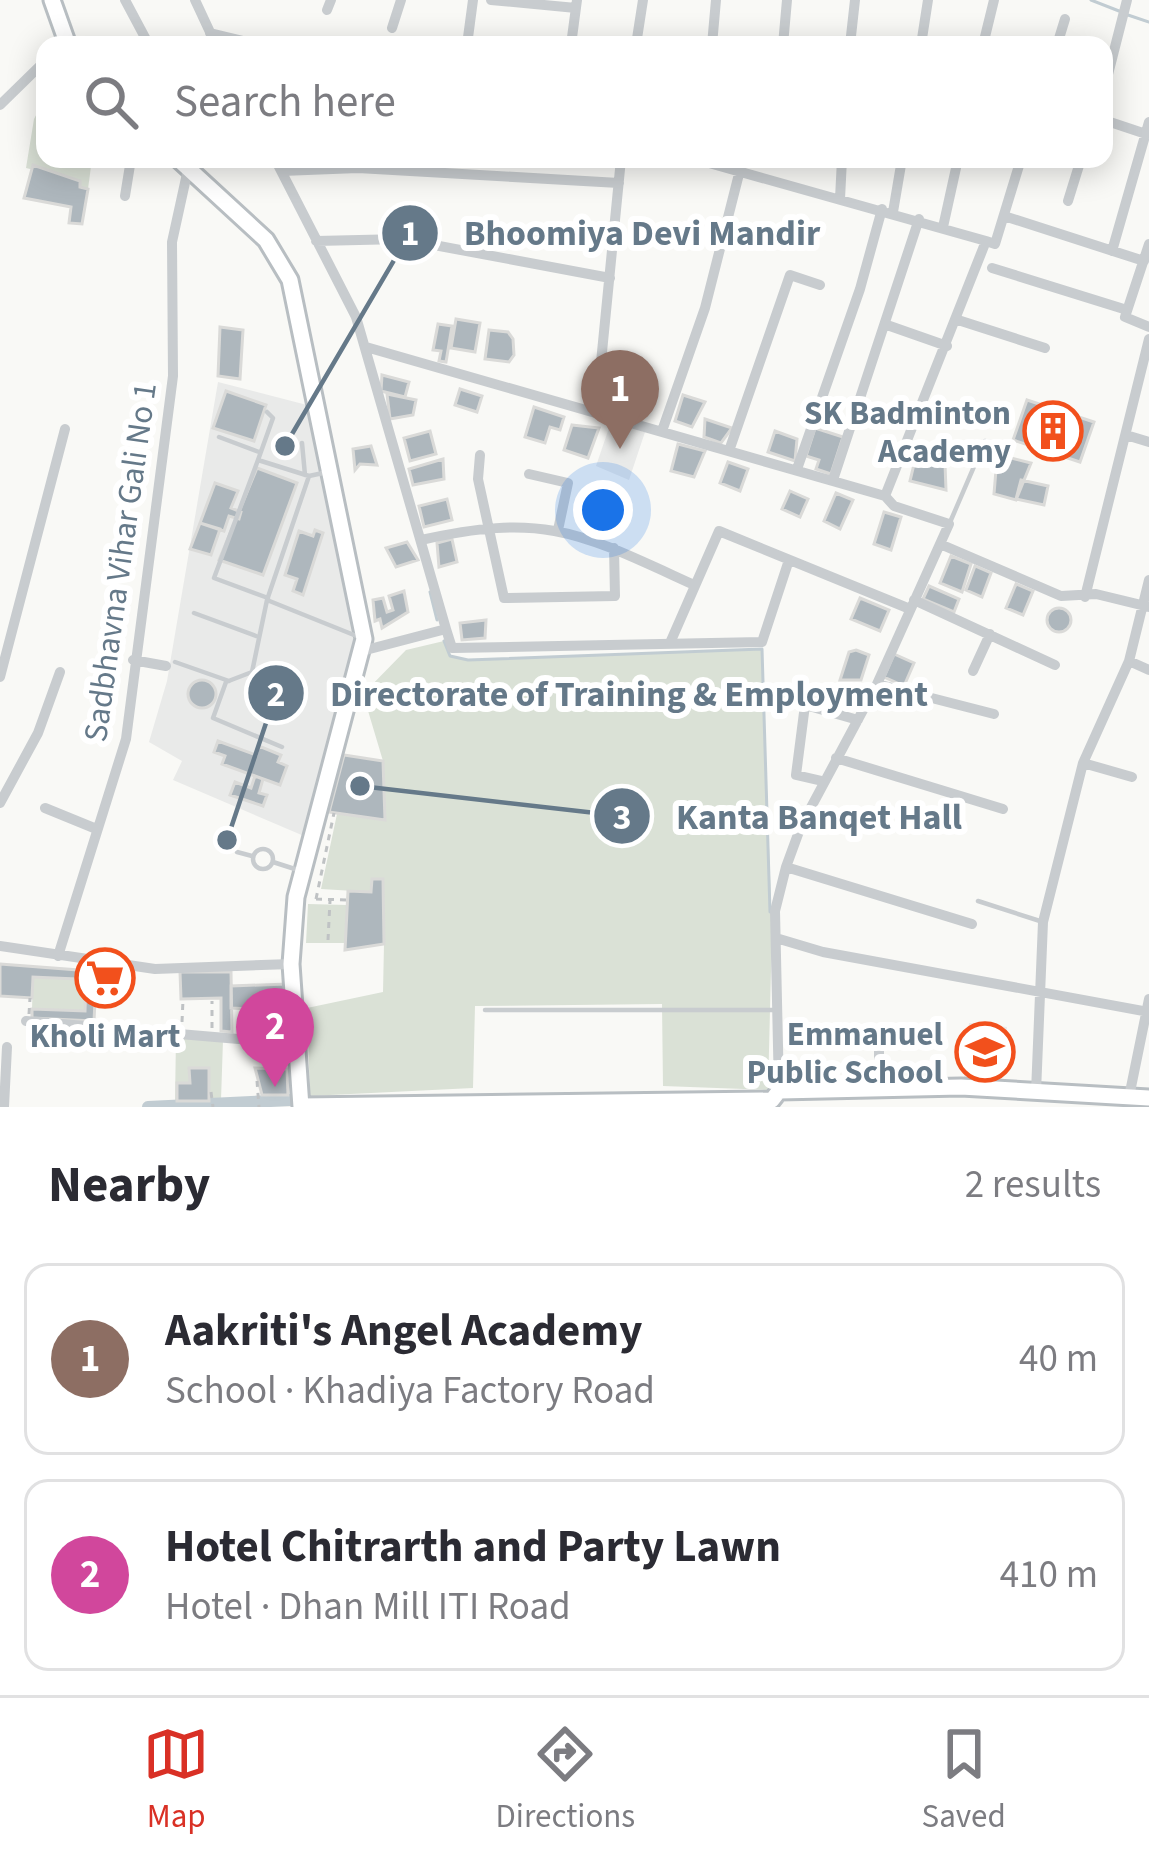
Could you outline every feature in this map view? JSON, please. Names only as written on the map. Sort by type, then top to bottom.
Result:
[{"type":"street","points":[[52,0],[65,36]]},
{"type":"street","points":[[125,0],[144,36]]},
{"type":"street","points":[[195,0],[212,36]]},
{"type":"street","points":[[392,28],[401,0]]},
{"type":"street","points":[[468,36],[473,0]]},
{"type":"street","points":[[491,0],[577,4],[572,36]]},
{"type":"street","points":[[637,36],[643,0]]},
{"type":"street","points":[[713,36],[716,0]]},
{"type":"street","points":[[784,36],[787,0]]},
{"type":"street","points":[[851,36],[854,0]]},
{"type":"street","points":[[922,36],[928,0]]},
{"type":"street","points":[[985,36],[994,0]]},
{"type":"street","points":[[1113,57],[1126,9]]},
{"type":"street","points":[[1060,36],[1065,19]]},
{"type":"street","points":[[0,105],[36,71]]},
{"type":"street","points":[[1112,251],[1147,128],[1113,122]]},
{"type":"street","points":[[124,196],[129,168]]},
{"type":"street","name":"Sadbhavna Vihar Gali No 1","points":[[58,956],[94,828],[126,739],[133,660],[170,413],[172,242],[182,168]]},
{"type":"street","points":[[187,168],[281,259],[363,645],[301,871],[291,964],[301,1107],[774,1099],[879,1087],[1149,1098]]},
{"type":"street","points":[[280,168],[366,347],[452,648],[762,642],[788,563]]},
{"type":"street","points":[[358,168],[619,183]]},
{"type":"street","points":[[596,413],[620,168]]},
{"type":"street","points":[[734,168],[995,244],[1019,168]]},
{"type":"street","points":[[840,199],[842,168]]},
{"type":"street","points":[[797,469],[899,168]]},
{"type":"street","points":[[943,227],[956,168]]},
{"type":"street","points":[[1068,201],[1078,168]]},
{"type":"street","points":[[662,430],[705,308],[740,170]]},
{"type":"street","points":[[1004,216],[1144,262]]},
{"type":"street","points":[[832,480],[920,219]]},
{"type":"street","points":[[316,241],[402,239],[610,278]]},
{"type":"street","points":[[885,496],[986,241]]},
{"type":"street","points":[[1149,244],[1125,317],[1149,327]]},
{"type":"street","points":[[992,268],[1126,310]]},
{"type":"street","points":[[730,448],[790,274],[820,285]]},
{"type":"street","points":[[958,320],[1045,348]]},
{"type":"street","points":[[887,326],[947,346]]},
{"type":"street","points":[[1085,597],[1126,435],[1144,385],[1149,339]]},
{"type":"street","points":[[366,347],[730,448],[885,496],[894,506],[949,524],[877,685],[822,781],[786,867],[775,911],[774,1099]]},
{"type":"street","points":[[0,677],[65,429]]},
{"type":"street","points":[[1126,435],[1149,442]]},
{"type":"street","points":[[481,455],[478,479],[504,598],[615,596],[614,548]]},
{"type":"street","points":[[529,474],[568,484],[558,530]]},
{"type":"street","points":[[421,540],[488,525],[558,530],[614,548],[692,584]]},
{"type":"street","points":[[670,644],[718,531],[788,563],[990,634],[1055,664]]},
{"type":"street","points":[[940,544],[1061,596],[1096,594],[1146,606]]},
{"type":"street","points":[[1036,1092],[1043,922],[1083,763],[1129,662],[1149,580]]},
{"type":"street","points":[[363,645],[446,628]]},
{"type":"street","points":[[973,671],[990,634]]},
{"type":"street","points":[[133,660],[171,664]]},
{"type":"street","points":[[1129,662],[1149,670]]},
{"type":"street","points":[[0,803],[38,733],[60,672]]},
{"type":"street","points":[[877,685],[994,714]]},
{"type":"street","points":[[822,781],[796,775],[800,704],[858,720]]},
{"type":"street","points":[[836,758],[1003,809]]},
{"type":"street","points":[[1083,763],[1132,777]]},
{"type":"street","points":[[45,808],[94,828]]},
{"type":"street","points":[[786,867],[972,924]]},
{"type":"street","points":[[776,938],[823,952],[1148,1008],[1129,1097]]},
{"type":"street","points":[[0,946],[155,969],[291,964]]},
{"type":"street","points":[[26,1021],[212,1031],[297,1044]]},
{"type":"street","points":[[879,1030],[879,1087]]},
{"type":"street","points":[[4,1107],[7,1047]]},
{"type":"lane","points":[[267,412],[273,418],[214,578],[363,645]]},
{"type":"lane","points":[[220,437],[306,476],[328,472]]},
{"type":"lane","points":[[949,524],[985,441],[1012,447]]},
{"type":"lane","points":[[171,664],[229,681],[252,672],[260,647],[256,636],[306,476],[302,443]]},
{"type":"lane","points":[[194,613],[256,636]]},
{"type":"lane","points":[[229,681],[213,718],[281,747]]},
{"type":"lane","points":[[253,856],[266,848],[273,862],[301,871]]},
{"type":"lane","points":[[238,852],[253,856],[261,869],[273,862]]},
{"type":"lane","points":[[978,901],[1043,922]]},
{"type":"lane","points":[[485,1010],[777,1010]]},
{"type":"path","points":[[334,813],[316,898],[346,900]]},
{"type":"path","points":[[328,940],[330,899]]},
{"type":"path","points":[[183,1000],[182,1023],[212,1031],[212,1000]]},
{"type":"path","points":[[257,1081],[259,1107]]},
{"type":"path","points":[[211,1093],[212,1104]]},
{"type":"shaded area","points":[[36,115],[36,168],[91,168],[88,189],[80,187],[80,181],[26,168]]},
{"type":"shaded area","points":[[218,382],[307,405],[357,642],[304,836],[173,780],[182,761],[149,742],[167,681]]},
{"type":"shaded area","points":[[611,422],[645,432],[629,480],[596,466]]},
{"type":"shaded area","points":[[444,641],[450,656],[468,660],[762,649],[772,931],[768,1090],[663,1086],[662,1004],[475,1006],[473,1088],[310,1096],[307,1008],[383,992],[384,944],[372,879],[371,892],[321,889],[337,814],[385,820],[383,761],[363,694],[406,650]]},
{"type":"shaded area","points":[[308,904],[347,905],[346,943],[306,943]]},
{"type":"shaded area","points":[[33,977],[86,980],[85,1011],[32,1009]]},
{"type":"shaded area","name":"Emmanuel Public School","points":[[969,1023],[1007,1027],[1001,1080],[964,1077]]},
{"type":"shaded area","points":[[176,1037],[223,1040],[221,1100],[175,1101]]},
{"type":"building","points":[[33,165],[80,181],[80,187],[88,189],[82,224],[69,223],[71,207],[24,198]]},
{"type":"building","points":[[456,319],[480,323],[475,352],[451,348]]},
{"type":"building","points":[[438,324],[452,326],[446,362],[439,361],[441,351],[433,350]]},
{"type":"building","points":[[220,327],[243,330],[240,379],[218,376]]},
{"type":"building","points":[[489,330],[508,332],[513,339],[514,355],[509,362],[485,359]]},
{"type":"building","points":[[382,375],[409,382],[405,397],[381,391]]},
{"type":"building","points":[[611,375],[635,389],[637,383],[647,386],[640,410],[604,398]]},
{"type":"building","points":[[460,389],[482,396],[477,412],[455,405]]},
{"type":"building","points":[[226,391],[266,405],[254,441],[213,428]]},
{"type":"building","points":[[387,394],[416,400],[413,415],[390,419]]},
{"type":"building","points":[[683,395],[705,402],[692,427],[675,421]]},
{"type":"building","name":"SK Badminton Academy","points":[[1027,400],[1094,422],[1080,462],[1013,440]]},
{"type":"building","points":[[534,407],[564,417],[560,430],[550,427],[545,443],[525,437]]},
{"type":"building","points":[[705,419],[732,428],[721,443],[704,437]]},
{"type":"building","points":[[572,425],[599,428],[588,458],[564,450]]},
{"type":"building","points":[[815,428],[843,437],[831,474],[816,469],[819,460],[806,456]]},
{"type":"building","points":[[430,431],[436,454],[410,461],[404,438]]},
{"type":"building","points":[[775,431],[797,439],[795,461],[768,452]]},
{"type":"building","points":[[678,444],[705,451],[694,477],[671,471]]},
{"type":"building","points":[[371,446],[377,465],[360,464],[355,470],[353,449]]},
{"type":"building","points":[[916,456],[945,464],[946,490],[910,481]]},
{"type":"building","points":[[997,458],[1031,463],[1016,500],[994,494]]},
{"type":"building","points":[[443,459],[444,479],[413,485],[409,469]]},
{"type":"building","points":[[728,462],[748,469],[740,491],[720,483]]},
{"type":"building","points":[[257,468],[297,483],[263,575],[219,560]]},
{"type":"building","points":[[1021,480],[1048,486],[1044,505],[1016,499]]},
{"type":"building","points":[[215,483],[238,491],[231,508],[241,512],[239,519],[229,516],[224,531],[200,523]]},
{"type":"building","points":[[790,491],[808,499],[800,517],[782,509]]},
{"type":"building","points":[[836,493],[853,500],[840,529],[824,521]]},
{"type":"building","points":[[447,499],[452,520],[424,527],[419,506]]},
{"type":"building","points":[[884,512],[901,517],[891,550],[874,544]]},
{"type":"building","points":[[200,523],[220,529],[211,555],[190,549]]},
{"type":"building","points":[[315,530],[323,533],[303,595],[293,591],[297,579],[285,575],[299,531],[313,536]]},
{"type":"building","points":[[452,539],[457,562],[439,567],[437,543]]},
{"type":"building","points":[[407,542],[418,560],[396,567],[386,548]]},
{"type":"building","points":[[951,556],[971,564],[962,592],[940,583]]},
{"type":"building","points":[[975,566],[991,573],[982,597],[966,590]]},
{"type":"building","points":[[1016,584],[1033,591],[1023,615],[1006,608]]},
{"type":"building","points":[[929,586],[959,599],[954,612],[923,599]]},
{"type":"building","points":[[404,591],[408,612],[382,628],[380,619],[375,621],[373,600],[383,598],[387,612],[393,610],[389,596]]},
{"type":"building","points":[[860,598],[889,610],[880,631],[851,619]]},
{"type":"building","points":[[1059,608],[1071,620],[1059,632],[1047,620]]},
{"type":"building","points":[[486,620],[485,638],[462,640],[460,623]]},
{"type":"building","points":[[849,652],[869,655],[861,680],[840,680]]},
{"type":"building","points":[[894,654],[914,663],[904,686],[884,677]]},
{"type":"building","points":[[202,680],[212,684],[216,694],[212,704],[202,708],[192,704],[188,694],[192,684]]},
{"type":"building","points":[[218,741],[256,755],[259,746],[281,755],[278,762],[287,766],[280,785],[222,764],[225,756],[214,752]]},
{"type":"building","points":[[344,755],[383,761],[385,820],[329,812]]},
{"type":"building","points":[[255,776],[263,779],[259,793],[267,795],[263,806],[230,795],[235,782],[251,788]]},
{"type":"building","points":[[372,879],[383,879],[384,944],[345,950],[348,891],[371,892]]},
{"type":"building","points":[[0,964],[78,970],[77,979],[33,977],[32,998],[0,996]]},
{"type":"building","points":[[180,972],[231,972],[232,1032],[221,1031],[221,998],[181,999]]},
{"type":"building","points":[[86,980],[96,981],[94,1021],[32,1018],[32,1009],[85,1011]]},
{"type":"building","points":[[287,984],[289,1011],[231,1008],[231,986]]},
{"type":"building","points":[[189,1068],[209,1068],[209,1101],[177,1101],[177,1083],[190,1083]]},
{"type":"building","points":[[255,1068],[287,1069],[288,1095],[262,1095]]},
{"type":"waterway","points":[[1091,0],[1119,11]]},
{"type":"waterway","points":[[1128,15],[1149,22]]},
{"type":"waterway","points":[[430,592],[437,620]]},
{"type":"waterway","points":[[444,641],[450,656],[468,660],[762,649],[770,912]]},
{"type":"waterway","points":[[148,1107],[291,1100]]},
{"type":"place","name":"SK Badminton Academy","points":[[1053,431]]},
{"type":"place","name":"Bhoomiya Devi Mandir","points":[[285,446]]},
{"type":"place","name":"Aakriti's Angel Academy","points":[[620,449]]},
{"type":"place","name":"Kanta Banqet Hall","points":[[360,786]]},
{"type":"place","name":"Directorate of Training & Employment","points":[[227,840]]},
{"type":"place","name":"Kholi Mart","points":[[105,978]]},
{"type":"place","name":"Emmanuel Public School","points":[[985,1052]]},
{"type":"place","name":"Hotel Chitrarth and Party Lawn","points":[[275,1087]]}]
